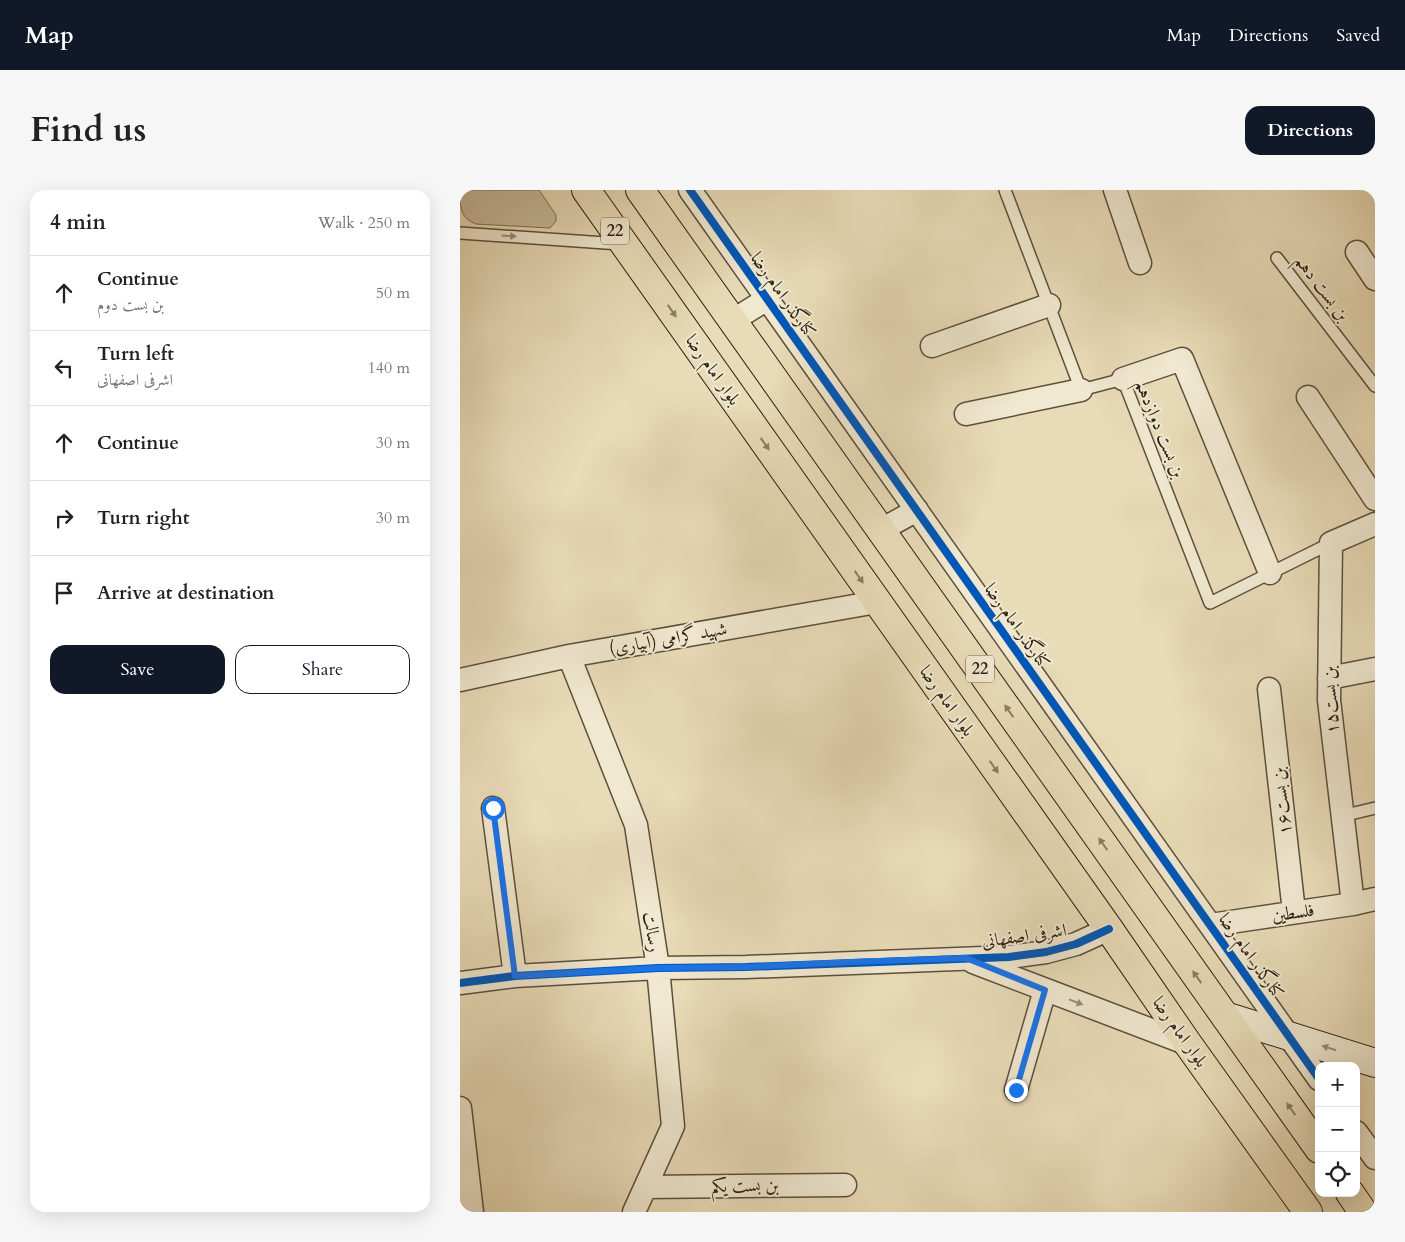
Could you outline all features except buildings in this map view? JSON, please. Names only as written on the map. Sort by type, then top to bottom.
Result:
[{"type":"highway","name":"بلوار امام رضا","points":[[586,190],[1308,1212]]},
{"type":"highway","name":"22","points":[[640,190],[1315,1143]]},
{"type":"highway","points":[[1353,1197],[1363,1212]]},
{"type":"main road","points":[[1225,1016],[1375,1063]]},
{"type":"street","name":"کنارگذر امام رضا","points":[[690,190],[1315,1073]]},
{"type":"street","points":[[1115,190],[1140,263]]},
{"type":"street","points":[[1357,252],[1375,279]]},
{"type":"street","points":[[732,320],[767,299]]},
{"type":"street","points":[[932,346],[1049,306]]},
{"type":"street","points":[[1123,379],[1182,358],[1270,573]]},
{"type":"street","points":[[966,414],[1081,390]]},
{"type":"street","points":[[1308,397],[1375,499]]},
{"type":"street","points":[[881,530],[916,510]]},
{"type":"street","points":[[1331,543],[1375,524]]},
{"type":"street","name":"بن بست۱۵","points":[[1331,543],[1329,700],[1353,904]]},
{"type":"street","name":"شهید گرامی (آبیاری)","points":[[460,680],[570,656],[877,602]]},
{"type":"street","name":"رسالت","points":[[570,656],[636,825],[658,968],[673,1126],[634,1212]]},
{"type":"street","points":[[1329,678],[1375,669]]},
{"type":"street","name":"بن بست۱۶","points":[[1269,689],[1294,912]]},
{"type":"street","points":[[493,808],[515,976]]},
{"type":"street","name":"فلسطین","points":[[1210,925],[1353,904],[1375,899]]},
{"type":"street","name":"اشرفی اصفهانی","points":[[460,983],[515,976],[658,968],[746,967],[1009,957],[1046,952],[1076,944],[1109,929]]},
{"type":"street","points":[[966,958],[1188,1044]]},
{"type":"street","points":[[1016,1090],[1045,990]]},
{"type":"street","points":[[460,1108],[467,1202]]},
{"type":"street","points":[[1360,1137],[1375,1158]]},
{"type":"street","name":"بن بست یکم","points":[[646,1187],[845,1185]]},
{"type":"lane","points":[[1005,190],[1081,390]]},
{"type":"lane","points":[[460,233],[624,244]]},
{"type":"lane","name":"بن بست دهم","points":[[1277,258],[1375,386]]},
{"type":"lane","name":"بن بست دوازدهم","points":[[1081,390],[1123,379],[1210,603],[1331,543]]},
{"type":"lane","points":[[1342,816],[1375,808]]},
{"type":"shaded area","points":[[460,190],[539,190],[556,215],[556,221],[550,228],[476,224],[467,219],[462,211]]},
{"type":"cycle path","points":[[690,190],[1315,1073]]},
{"type":"cycle path","points":[[460,983],[515,976],[658,968],[746,967],[1009,957],[1046,952],[1076,944],[1109,929]]},
{"type":"route","points":[[493,808],[515,976],[658,968],[746,967],[966,958],[1045,990],[1016,1090]]}]
